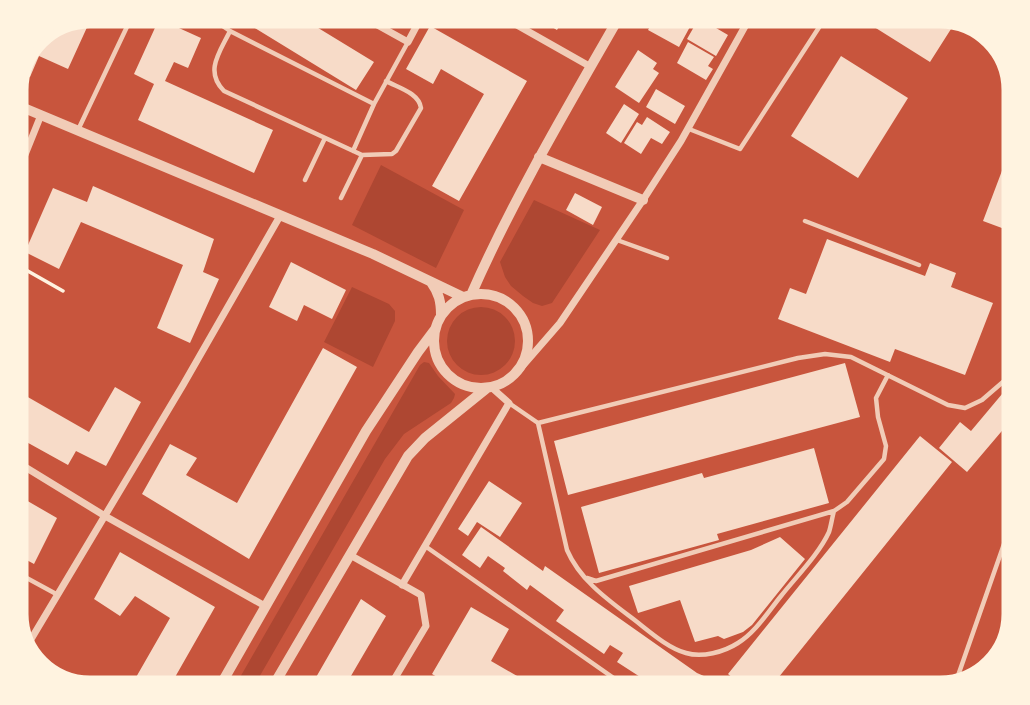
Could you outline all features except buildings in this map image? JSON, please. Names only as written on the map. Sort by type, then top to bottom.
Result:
[{"type":"street","points":[[376,24],[408,42],[418,24]]},
{"type":"street","points":[[515,24],[590,67]]},
{"type":"street","points":[[467,296],[539,157],[615,24]]},
{"type":"street","points":[[277,680],[398,472],[416,446],[489,388],[505,382],[561,323],[688,129],[746,24]]},
{"type":"street","points":[[25,108],[467,296]]},
{"type":"street","points":[[25,155],[41,115]]},
{"type":"street","points":[[539,157],[643,200]]},
{"type":"street","points":[[30,641],[280,216]]},
{"type":"street","points":[[402,584],[509,403],[489,388],[472,387],[457,382],[445,372],[437,359],[434,344],[441,304],[430,280]]},
{"type":"street","points":[[441,315],[451,304],[478,293],[494,295],[508,301],[519,312],[526,325],[526,355],[520,369]]},
{"type":"street","points":[[223,680],[366,431],[436,328]]},
{"type":"street","points":[[25,467],[105,516],[265,606]]},
{"type":"street","points":[[350,555],[421,595],[426,626],[394,680]]},
{"type":"lane","points":[[78,131],[128,24]]},
{"type":"lane","points":[[220,24],[374,104]]},
{"type":"lane","points":[[688,129],[740,149],[821,24]]},
{"type":"lane","points":[[230,31],[215,61],[214,69],[218,85],[224,91],[362,155],[392,154],[396,151],[421,108],[417,98],[386,81]]},
{"type":"lane","points":[[353,151],[374,104],[408,42]]},
{"type":"lane","points":[[305,180],[325,138]]},
{"type":"lane","points":[[341,198],[362,155]]},
{"type":"lane","points":[[805,221],[919,265]]},
{"type":"lane","points":[[617,240],[667,258]]},
{"type":"lane","points":[[538,423],[798,358],[825,354],[851,357],[948,405],[965,408],[982,400],[1006,379]]},
{"type":"lane","points":[[582,576],[596,581],[834,511],[847,502],[884,459],[886,446],[876,398],[888,375]]},
{"type":"lane","points":[[509,403],[538,423],[567,550],[573,564],[582,576],[617,607],[670,646],[687,654],[702,655],[719,651],[738,643],[751,632],[813,556],[829,532],[834,511]]},
{"type":"lane","points":[[957,678],[1006,538]]},
{"type":"lane","points":[[425,547],[616,680]]},
{"type":"lane","points":[[25,577],[58,595]]},
{"type":"path","points":[[25,269],[63,291]]},
{"type":"shaded area","points":[[381,165],[464,210],[436,268],[352,225]]},
{"type":"shaded area","points":[[534,200],[600,230],[552,303],[542,306],[533,303],[511,286],[500,262]]},
{"type":"shaded area","points":[[352,287],[389,304],[395,311],[395,321],[373,367],[324,342]]},
{"type":"shaded area","points":[[481,307],[494,310],[505,317],[512,328],[515,341],[512,354],[505,365],[494,372],[481,375],[468,372],[457,365],[450,354],[447,341],[450,328],[457,317],[468,310]]},
{"type":"shaded area","points":[[429,363],[455,394],[454,398],[451,403],[404,434],[385,459],[258,680],[238,680],[420,365]]}]
